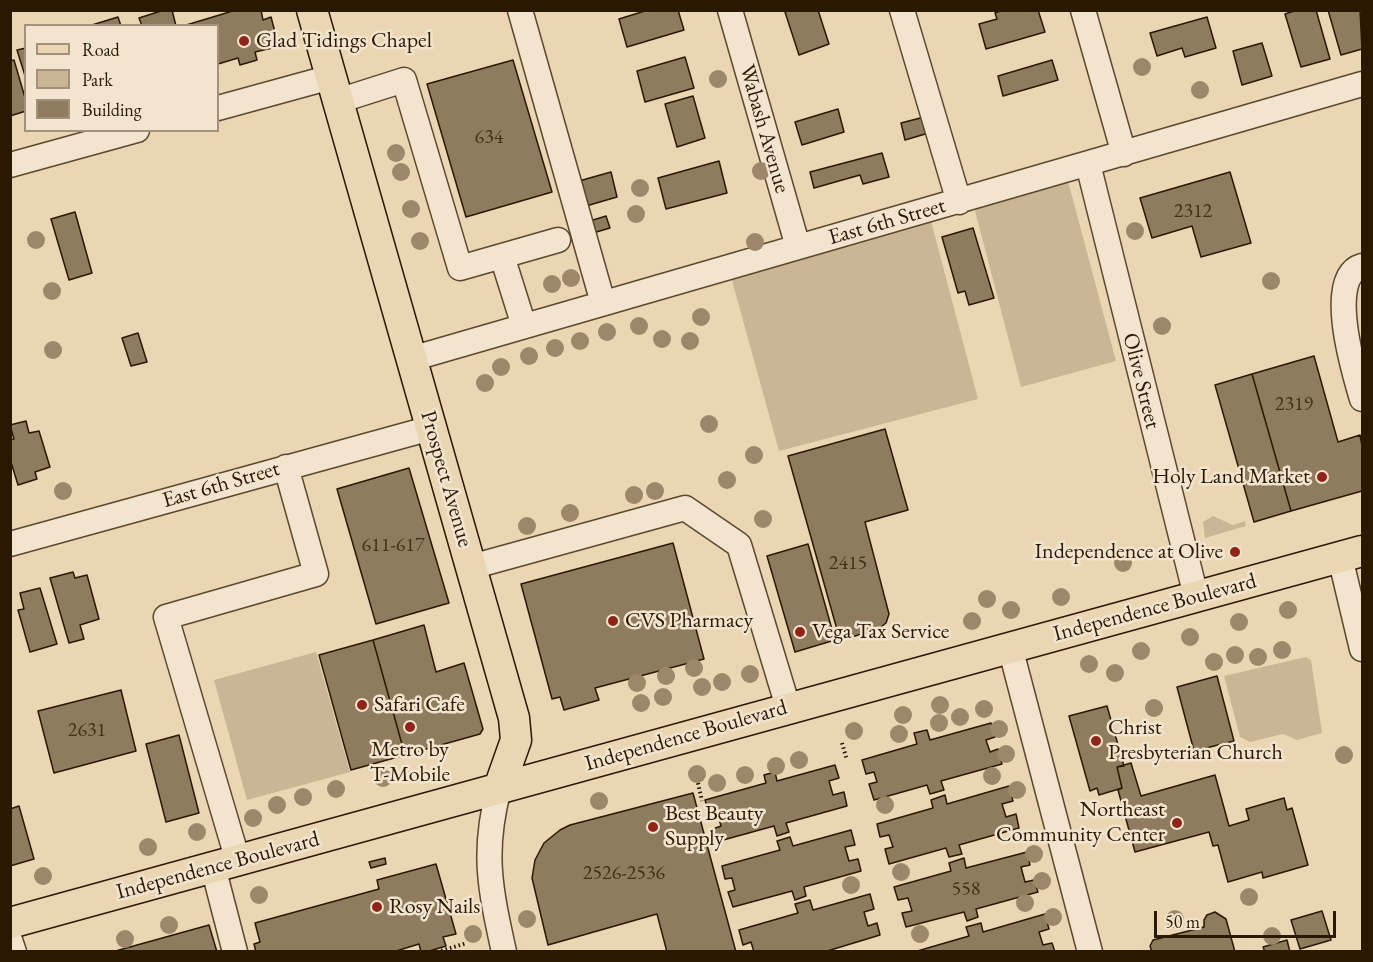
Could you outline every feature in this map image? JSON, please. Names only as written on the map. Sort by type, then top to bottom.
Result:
[{"type":"main road","name":"Prospect Avenue","points":[[312,10],[514,718],[516,740],[499,788]]},
{"type":"main road","name":"Independence Boulevard","points":[[10,923],[788,707],[1351,554]]},
{"type":"street","points":[[520,10],[603,303]]},
{"type":"street","name":"Wabash Avenue","points":[[730,10],[798,247]]},
{"type":"street","points":[[902,10],[959,202]]},
{"type":"street","points":[[1083,10],[1124,154]]},
{"type":"street","points":[[219,108],[404,80],[460,268],[558,240]]},
{"type":"street","name":"East 6th Street","points":[[411,358],[959,202],[1362,84]]},
{"type":"street","points":[[10,165],[130,132]]},
{"type":"street","name":"Olive Street","points":[[1088,164],[1196,596]]},
{"type":"street","points":[[502,256],[524,326]]},
{"type":"street","points":[[1362,266],[1352,271],[1346,282],[1343,296],[1352,362],[1362,399]]},
{"type":"street","name":"East 6th Street","points":[[10,544],[431,428]]},
{"type":"street","points":[[236,951],[226,864],[166,617],[316,574],[286,467]]},
{"type":"street","points":[[471,567],[685,508],[739,545],[788,707]]},
{"type":"street","points":[[1351,554],[1362,649]]},
{"type":"street","points":[[1010,647],[1090,951]]},
{"type":"street","name":"Prospect Avenue","points":[[499,788],[488,840],[492,897],[504,951]]},
{"type":"street","points":[[10,940],[14,951]]},
{"type":"path","points":[[842,742],[847,760]]},
{"type":"path","points":[[698,783],[702,801]]},
{"type":"path","points":[[437,951],[452,949],[467,943]]},
{"type":"green space","points":[[1068,181],[1116,361],[1021,387],[974,207]]},
{"type":"green space","points":[[931,221],[978,399],[779,451],[731,277]]},
{"type":"green space","points":[[1213,516],[1233,525],[1245,521],[1246,526],[1205,538],[1203,522]]},
{"type":"green space","points":[[316,652],[350,772],[247,800],[214,680]]},
{"type":"green space","points":[[1306,657],[1311,660],[1322,733],[1297,740],[1283,734],[1250,742],[1240,737],[1224,676]]},
{"type":"building","points":[[164,10],[172,10],[176,24],[141,24],[139,18]]},
{"type":"building","name":"Glad Tidings Chapel","points":[[236,10],[261,10],[263,20],[271,17],[275,32],[268,34],[272,48],[255,52],[257,60],[240,65],[238,58],[219,64],[219,24],[190,24]]},
{"type":"building","points":[[648,10],[678,10],[684,30],[627,47],[619,19]]},
{"type":"building","points":[[818,10],[829,44],[799,55],[785,12]]},
{"type":"building","points":[[1003,10],[1038,10],[1045,32],[986,49],[979,24],[997,19],[995,13]]},
{"type":"building","points":[[1297,10],[1316,10],[1330,59],[1301,67],[1285,14]]},
{"type":"building","points":[[1328,10],[1360,10],[1362,49],[1341,55]]},
{"type":"building","points":[[118,17],[120,24],[95,24]]},
{"type":"building","points":[[1207,17],[1216,48],[1185,57],[1182,48],[1157,56],[1150,33]]},
{"type":"building","points":[[1262,43],[1272,76],[1242,85],[1233,51]]},
{"type":"building","points":[[24,48],[24,73],[17,50]]},
{"type":"building","points":[[685,57],[694,88],[645,102],[637,71]]},
{"type":"building","points":[[14,60],[24,94],[24,112],[10,116],[10,61]]},
{"type":"building","points":[[513,60],[552,192],[466,217],[427,84]]},
{"type":"building","points":[[1052,60],[1058,80],[1003,96],[998,76]]},
{"type":"building","points":[[693,96],[705,138],[677,147],[665,104]]},
{"type":"building","points":[[838,109],[844,132],[802,145],[795,122]]},
{"type":"building","points":[[928,116],[932,132],[905,140],[901,123]]},
{"type":"building","points":[[882,153],[889,177],[863,184],[860,175],[814,188],[810,172]]},
{"type":"building","points":[[719,161],[727,193],[666,209],[658,178]]},
{"type":"building","points":[[611,172],[617,197],[586,206],[579,181]]},
{"type":"building","points":[[1230,172],[1251,243],[1201,257],[1192,226],[1152,238],[1140,198]]},
{"type":"building","points":[[75,212],[92,273],[69,280],[51,219]]},
{"type":"building","points":[[606,216],[610,228],[593,233],[590,221]]},
{"type":"building","points":[[973,228],[994,298],[969,305],[965,291],[958,293],[942,237]]},
{"type":"building","points":[[138,333],[147,362],[131,366],[122,338]]},
{"type":"building","points":[[1314,356],[1338,442],[1360,435],[1362,491],[1291,511],[1252,374]]},
{"type":"building","points":[[1252,374],[1291,511],[1254,522],[1215,385]]},
{"type":"building","points":[[26,421],[29,433],[39,431],[50,467],[35,472],[37,479],[18,485],[10,459],[10,440],[14,439],[10,425]]},
{"type":"building","points":[[885,429],[908,510],[865,522],[889,614],[886,623],[877,630],[840,640],[788,456]]},
{"type":"building","points":[[409,468],[449,603],[376,624],[337,489]]},
{"type":"building","name":"CVS Pharmacy","points":[[673,543],[704,659],[595,688],[599,700],[564,710],[560,697],[552,699],[521,584]]},
{"type":"building","points":[[808,544],[835,640],[795,652],[767,556]]},
{"type":"building","points":[[73,572],[75,578],[87,575],[99,619],[80,625],[84,639],[69,643],[50,578]]},
{"type":"building","points":[[40,588],[57,644],[30,652],[18,610],[24,609],[20,593]]},
{"type":"building","points":[[424,625],[436,672],[464,663],[483,729],[480,734],[405,755],[373,640]]},
{"type":"building","points":[[373,640],[405,755],[351,770],[319,655]]},
{"type":"building","points":[[1217,676],[1234,741],[1194,751],[1177,687]]},
{"type":"building","points":[[121,690],[136,751],[54,773],[38,711]]},
{"type":"building","name":"Christ Presbyterian Church","points":[[1107,706],[1124,766],[1117,767],[1122,788],[1099,795],[1097,788],[1090,791],[1069,716]]},
{"type":"building","points":[[991,723],[995,737],[986,740],[990,752],[998,749],[1002,764],[941,781],[944,790],[930,794],[927,785],[874,800],[869,784],[877,782],[874,772],[866,774],[862,760],[917,744],[914,733],[927,730],[930,740]]},
{"type":"building","points":[[179,735],[199,813],[166,822],[146,744]]},
{"type":"building","name":"Northeast Community Center","points":[[1131,763],[1141,796],[1215,775],[1229,826],[1249,820],[1246,809],[1284,798],[1287,810],[1292,808],[1308,865],[1263,878],[1262,872],[1228,882],[1218,845],[1213,846],[1209,832],[1135,852],[1118,790],[1122,788],[1117,767]]},
{"type":"building","points":[[835,765],[839,778],[829,781],[833,795],[844,792],[847,806],[786,823],[789,832],[777,836],[774,826],[716,842],[713,829],[721,826],[717,812],[709,814],[705,800],[766,783],[764,775],[775,772],[777,781]]},
{"type":"building","points":[[1009,786],[1013,801],[1002,804],[1006,817],[1016,814],[1019,828],[959,845],[962,854],[949,857],[946,848],[889,864],[885,849],[893,847],[889,835],[880,837],[877,824],[933,808],[931,800],[945,795],[947,804]]},
{"type":"building","points":[[693,793],[736,952],[667,952],[657,914],[548,945],[532,878],[535,860],[544,843],[570,825]]},
{"type":"building","points":[[19,806],[34,859],[10,866],[10,809]]},
{"type":"building","points":[[851,830],[855,845],[845,847],[849,861],[858,859],[861,871],[804,887],[806,896],[795,900],[792,891],[733,907],[728,892],[735,890],[732,878],[725,879],[722,866],[780,850],[777,841],[790,837],[793,846]]},
{"type":"building","points":[[1027,852],[1030,865],[1021,867],[1025,882],[1034,880],[1038,892],[976,909],[978,917],[967,921],[964,912],[906,927],[902,913],[912,911],[908,898],[898,900],[894,887],[951,871],[949,863],[964,858],[966,868]]},
{"type":"building","points":[[385,858],[386,864],[371,868],[369,862]]},
{"type":"building","points":[[436,864],[456,934],[443,937],[446,946],[426,952],[421,952],[419,944],[393,952],[256,952],[254,944],[260,942],[255,923],[379,889],[377,880]]},
{"type":"building","points":[[870,894],[874,909],[864,912],[868,926],[877,923],[880,935],[824,952],[754,952],[751,942],[743,945],[739,930],[798,913],[795,904],[810,900],[813,910]]},
{"type":"building","points":[[1322,911],[1331,940],[1300,949],[1291,920]]},
{"type":"building","points":[[1215,912],[1226,919],[1235,952],[1152,952],[1150,946],[1153,940],[1204,927],[1207,915]]},
{"type":"building","points":[[1045,914],[1049,929],[1039,932],[1043,945],[1052,943],[1055,952],[914,952],[969,936],[966,927],[981,923],[983,932]]},
{"type":"building","points":[[209,925],[217,952],[112,952]]},
{"type":"building","points":[[1287,940],[1290,952],[1265,952],[1263,947]]},
{"type":"place","name":"Glad Tidings Chapel","points":[[244,41]]},
{"type":"place","name":"Holy Land Market","points":[[1322,477]]},
{"type":"place","name":"Independence at Olive","points":[[1235,552]]},
{"type":"place","name":"CVS Pharmacy","points":[[613,621]]},
{"type":"place","name":"Vega Tax Service","points":[[800,632]]},
{"type":"place","name":"Safari Cafe","points":[[362,705]]},
{"type":"place","name":"Metro by T-Mobile","points":[[410,727]]},
{"type":"place","name":"Christ Presbyterian Church","points":[[1096,741]]},
{"type":"place","name":"Northeast Community Center","points":[[1177,823]]},
{"type":"place","name":"Best Beauty Supply","points":[[653,827]]},
{"type":"place","name":"Rosy Nails","points":[[377,907]]}]
